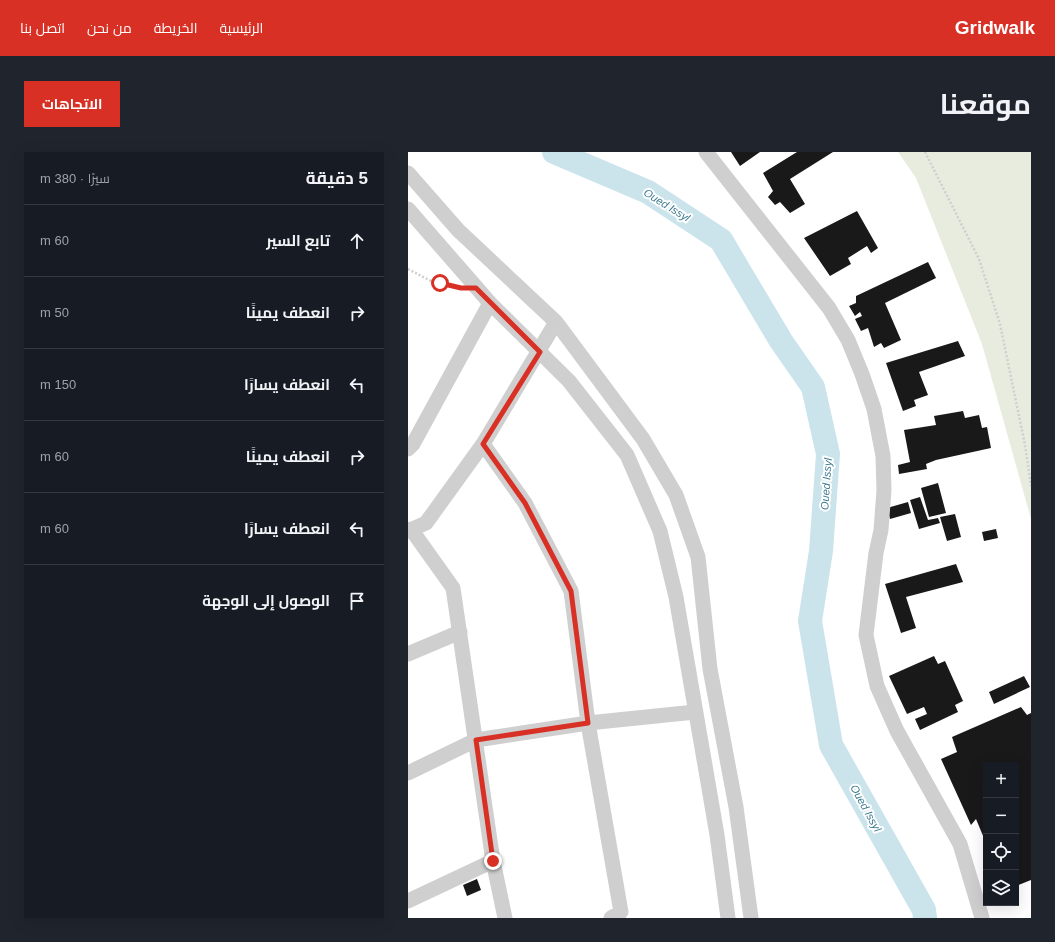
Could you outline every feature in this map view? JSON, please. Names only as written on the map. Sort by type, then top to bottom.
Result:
[{"type":"street","points":[[706,152],[829,308],[848,340],[862,374],[874,409],[883,456],[884,490],[881,530],[874,567],[866,635],[876,679],[897,731],[960,844],[982,918]]},
{"type":"street","points":[[408,173],[458,230],[556,322],[643,439],[676,495],[698,557],[710,669],[736,807],[750,918]]},
{"type":"street","points":[[408,209],[490,303],[569,381],[627,455],[660,531],[676,597],[717,835],[728,918]]},
{"type":"street","points":[[408,449],[413,444],[490,303]]},
{"type":"street","points":[[505,918],[493,861],[453,588],[410,530],[426,523],[483,444],[540,352],[556,322]]},
{"type":"street","points":[[483,444],[525,503],[571,591],[588,723],[621,912],[611,918]]},
{"type":"street","points":[[408,654],[460,632]]},
{"type":"street","points":[[408,773],[476,740],[588,723],[695,712]]},
{"type":"street","points":[[408,901],[493,861]]},
{"type":"path","points":[[925,152],[979,259],[1000,324],[1025,445],[1031,486]]},
{"type":"path","points":[[408,270],[431,281],[461,288],[476,288]]},
{"type":"shaded area","points":[[898,152],[1031,152],[1031,519],[982,344],[916,178]]},
{"type":"building","points":[[731,152],[760,152],[740,166]]},
{"type":"building","points":[[797,152],[833,152],[790,179],[805,204],[790,213],[780,202],[775,205],[768,197],[773,191],[763,173]]},
{"type":"building","points":[[857,211],[878,248],[871,253],[867,246],[848,258],[851,264],[830,276],[804,238]]},
{"type":"building","points":[[928,262],[936,278],[885,303],[901,340],[884,348],[881,343],[874,347],[868,328],[861,331],[855,319],[862,316],[860,312],[855,316],[849,306],[856,303],[856,296]]},
{"type":"building","points":[[958,341],[965,356],[919,372],[928,395],[914,400],[916,406],[903,411],[886,363]]},
{"type":"building","points":[[963,411],[965,418],[979,415],[982,428],[987,427],[991,448],[936,460],[926,464],[927,469],[899,474],[898,465],[910,462],[904,430],[936,425],[934,416]]},
{"type":"building","points":[[938,483],[946,513],[929,517],[921,488]]},
{"type":"building","points":[[920,497],[928,520],[938,518],[940,523],[919,529],[910,500]]},
{"type":"building","points":[[908,502],[911,513],[890,519],[887,508]]},
{"type":"building","points":[[955,514],[961,537],[947,541],[940,517]]},
{"type":"building","points":[[996,529],[998,538],[984,541],[982,532]]},
{"type":"building","points":[[956,564],[963,582],[906,597],[916,628],[901,633],[885,584]]},
{"type":"building","points":[[934,656],[938,664],[945,661],[963,701],[955,705],[958,712],[920,730],[915,719],[927,714],[924,707],[907,714],[889,676]]},
{"type":"building","points":[[1024,676],[1030,687],[994,704],[989,692]]},
{"type":"building","points":[[1021,707],[1027,715],[1031,713],[1031,880],[1019,885],[1019,762],[983,762],[983,836],[976,819],[971,825],[941,759],[957,752],[952,737]]},
{"type":"building","points":[[477,879],[481,890],[467,896],[463,885]]},
{"type":"waterway","name":"Oued Issyl","points":[[554,152],[648,192],[721,240],[781,341],[813,387],[828,454],[821,551],[810,621],[831,745],[924,910],[925,918]]},
{"type":"route","points":[[440,283],[461,288],[476,288],[540,352],[483,444],[525,503],[571,591],[588,723],[476,740],[493,861]]}]
